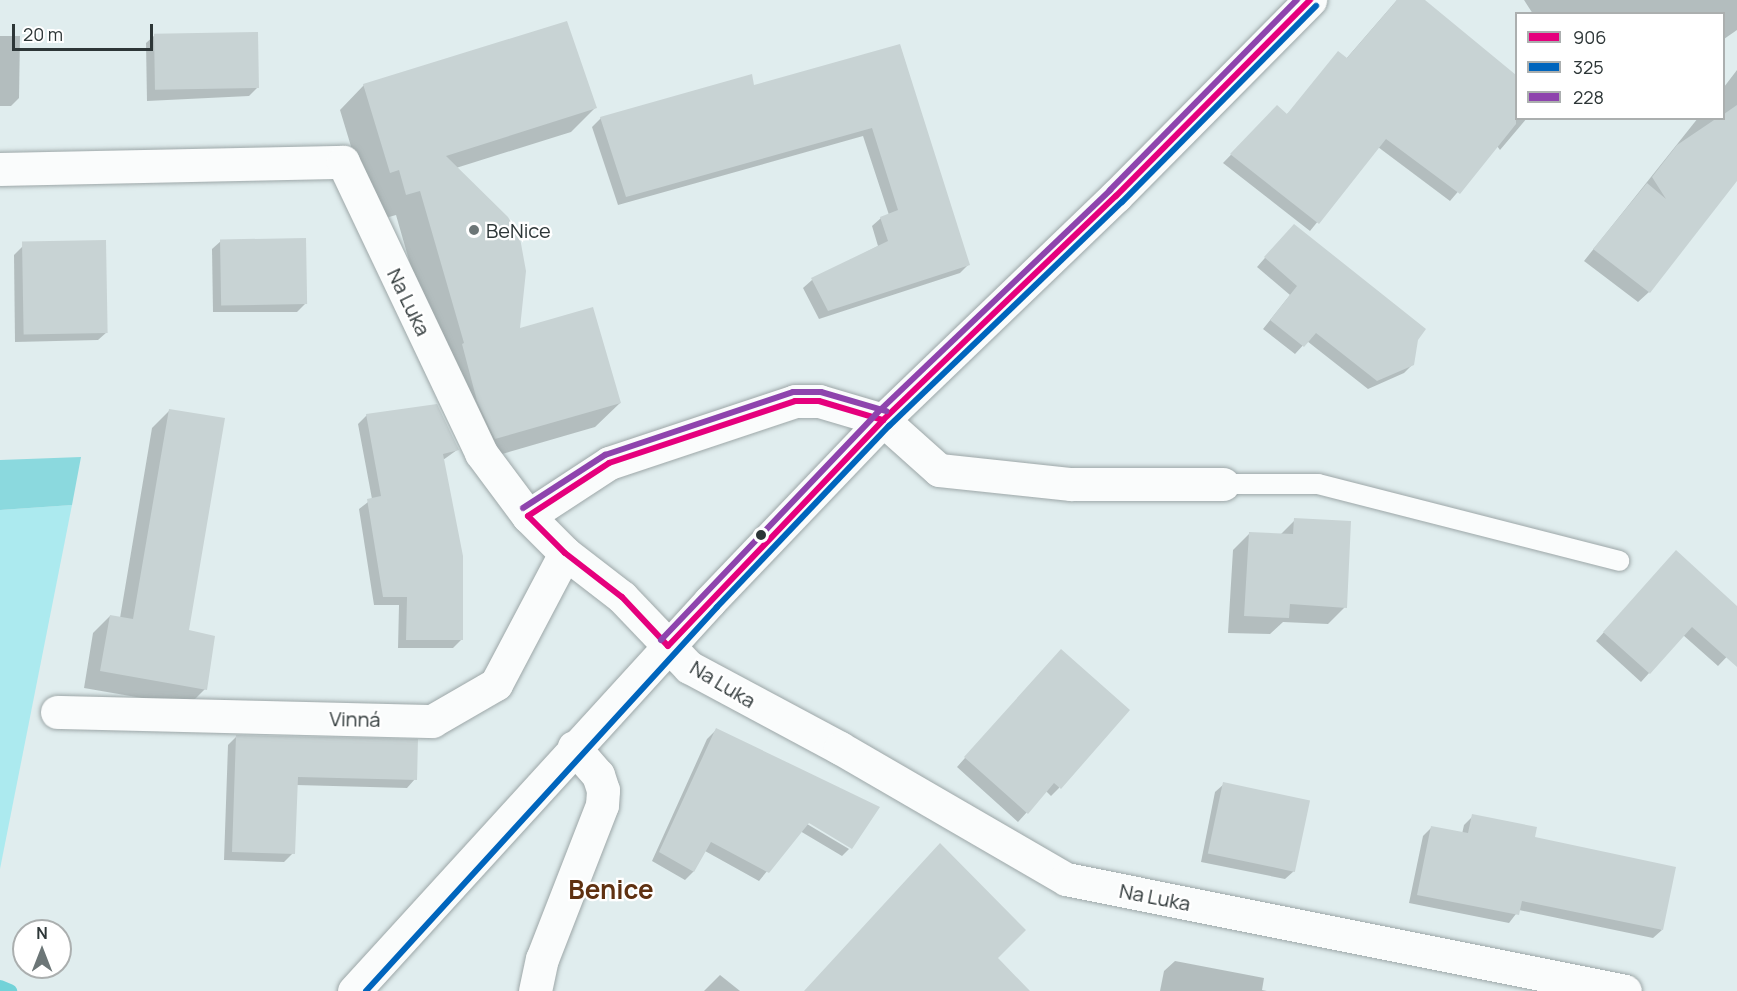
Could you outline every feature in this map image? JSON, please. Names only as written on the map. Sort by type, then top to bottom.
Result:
[{"type":"street","points":[[354,991],[574,747],[883,420],[1116,196],[1310,0]]},
{"type":"street","name":"Na Luka","points":[[0,169],[342,162],[481,453],[528,516],[565,554],[622,597],[689,667],[840,748],[1066,879],[1625,991]]},
{"type":"street","points":[[528,516],[609,463],[795,401],[819,401],[883,420],[939,470],[1071,484],[1223,484]]},
{"type":"street","name":"Vinná","points":[[57,712],[432,721],[495,684],[565,554]]},
{"type":"street","points":[[535,991],[542,959],[602,805],[603,790],[597,775],[574,747]]},
{"type":"lane","points":[[1223,484],[1318,484],[1618,561]]},
{"type":"shaded area","points":[[81,457],[72,505],[0,510],[0,460]]},
{"type":"shaded area","points":[[72,505],[0,869],[0,510]]},
{"type":"building","points":[[1397,0],[1425,0],[1515,74],[1516,124],[1460,194],[1386,139],[1319,224],[1230,154],[1277,105],[1287,114],[1338,51],[1347,58]]},
{"type":"building","name":"BeNice","points":[[567,21],[597,108],[446,156],[508,217],[520,238],[526,271],[520,328],[593,307],[621,403],[495,439],[477,401],[462,344],[464,343],[420,191],[406,195],[399,170],[390,173],[363,84]]},
{"type":"building","points":[[258,32],[259,88],[155,90],[154,34]]},
{"type":"building","points":[[900,44],[970,265],[828,311],[811,278],[888,241],[880,217],[898,210],[872,128],[626,197],[600,117],[752,74],[754,85]]},
{"type":"building","points":[[1737,105],[1737,181],[1650,293],[1593,249],[1647,183],[1666,199],[1652,177],[1677,145],[1714,120],[1725,120],[1725,113]]},
{"type":"building","points":[[1294,224],[1426,329],[1418,340],[1414,365],[1377,381],[1316,333],[1304,347],[1270,320],[1297,286],[1264,257]]},
{"type":"building","points":[[306,238],[307,304],[221,305],[220,240]]},
{"type":"building","points":[[106,240],[108,333],[24,334],[22,241]]},
{"type":"building","points":[[437,404],[459,450],[443,454],[463,556],[463,640],[406,640],[407,597],[383,597],[367,499],[381,496],[366,414]]},
{"type":"building","points":[[169,409],[225,418],[189,630],[215,636],[207,690],[100,671],[110,615],[133,619]]},
{"type":"building","points":[[1294,518],[1351,521],[1347,608],[1290,604],[1289,618],[1244,616],[1249,532],[1293,534]]},
{"type":"building","points":[[1676,550],[1737,606],[1737,667],[1692,627],[1650,674],[1603,632]]},
{"type":"building","points":[[1061,649],[1130,710],[1061,789],[1054,783],[1028,814],[964,757]]},
{"type":"building","points":[[716,728],[880,807],[852,849],[809,823],[769,873],[711,842],[694,872],[659,852]]},
{"type":"building","points":[[236,735],[418,739],[417,780],[298,777],[295,854],[232,852]]},
{"type":"building","points":[[1223,782],[1310,801],[1295,872],[1208,853]]},
{"type":"building","points":[[1472,814],[1537,827],[1535,837],[1676,867],[1663,930],[1522,901],[1519,915],[1417,895],[1431,826],[1468,833]]},
{"type":"building","points":[[940,843],[1026,930],[998,958],[1030,991],[804,991]]},
{"type":"waterway","points":[[0,987],[10,991]]},
{"type":"transit line","name":"228","points":[[661,640],[876,414],[1110,190],[1297,0]]},
{"type":"transit line","name":"906","points":[[668,646],[883,420],[1116,196],[1310,0]]},
{"type":"transit line","name":"325","points":[[366,991],[717,607],[889,426],[1122,202],[1316,6]]},
{"type":"transit line","name":"228","points":[[523,508],[605,455],[793,392],[821,392],[886,411]]},
{"type":"transit line","name":"906","points":[[528,516],[609,463],[795,401],[819,401],[883,420]]},
{"type":"transit line","name":"906","points":[[528,516],[565,553],[622,597],[668,646]]},
{"type":"place","name":"BeNice","points":[[474,230]]},
{"type":"district","name":"Benice","points":[[611,890]]}]
